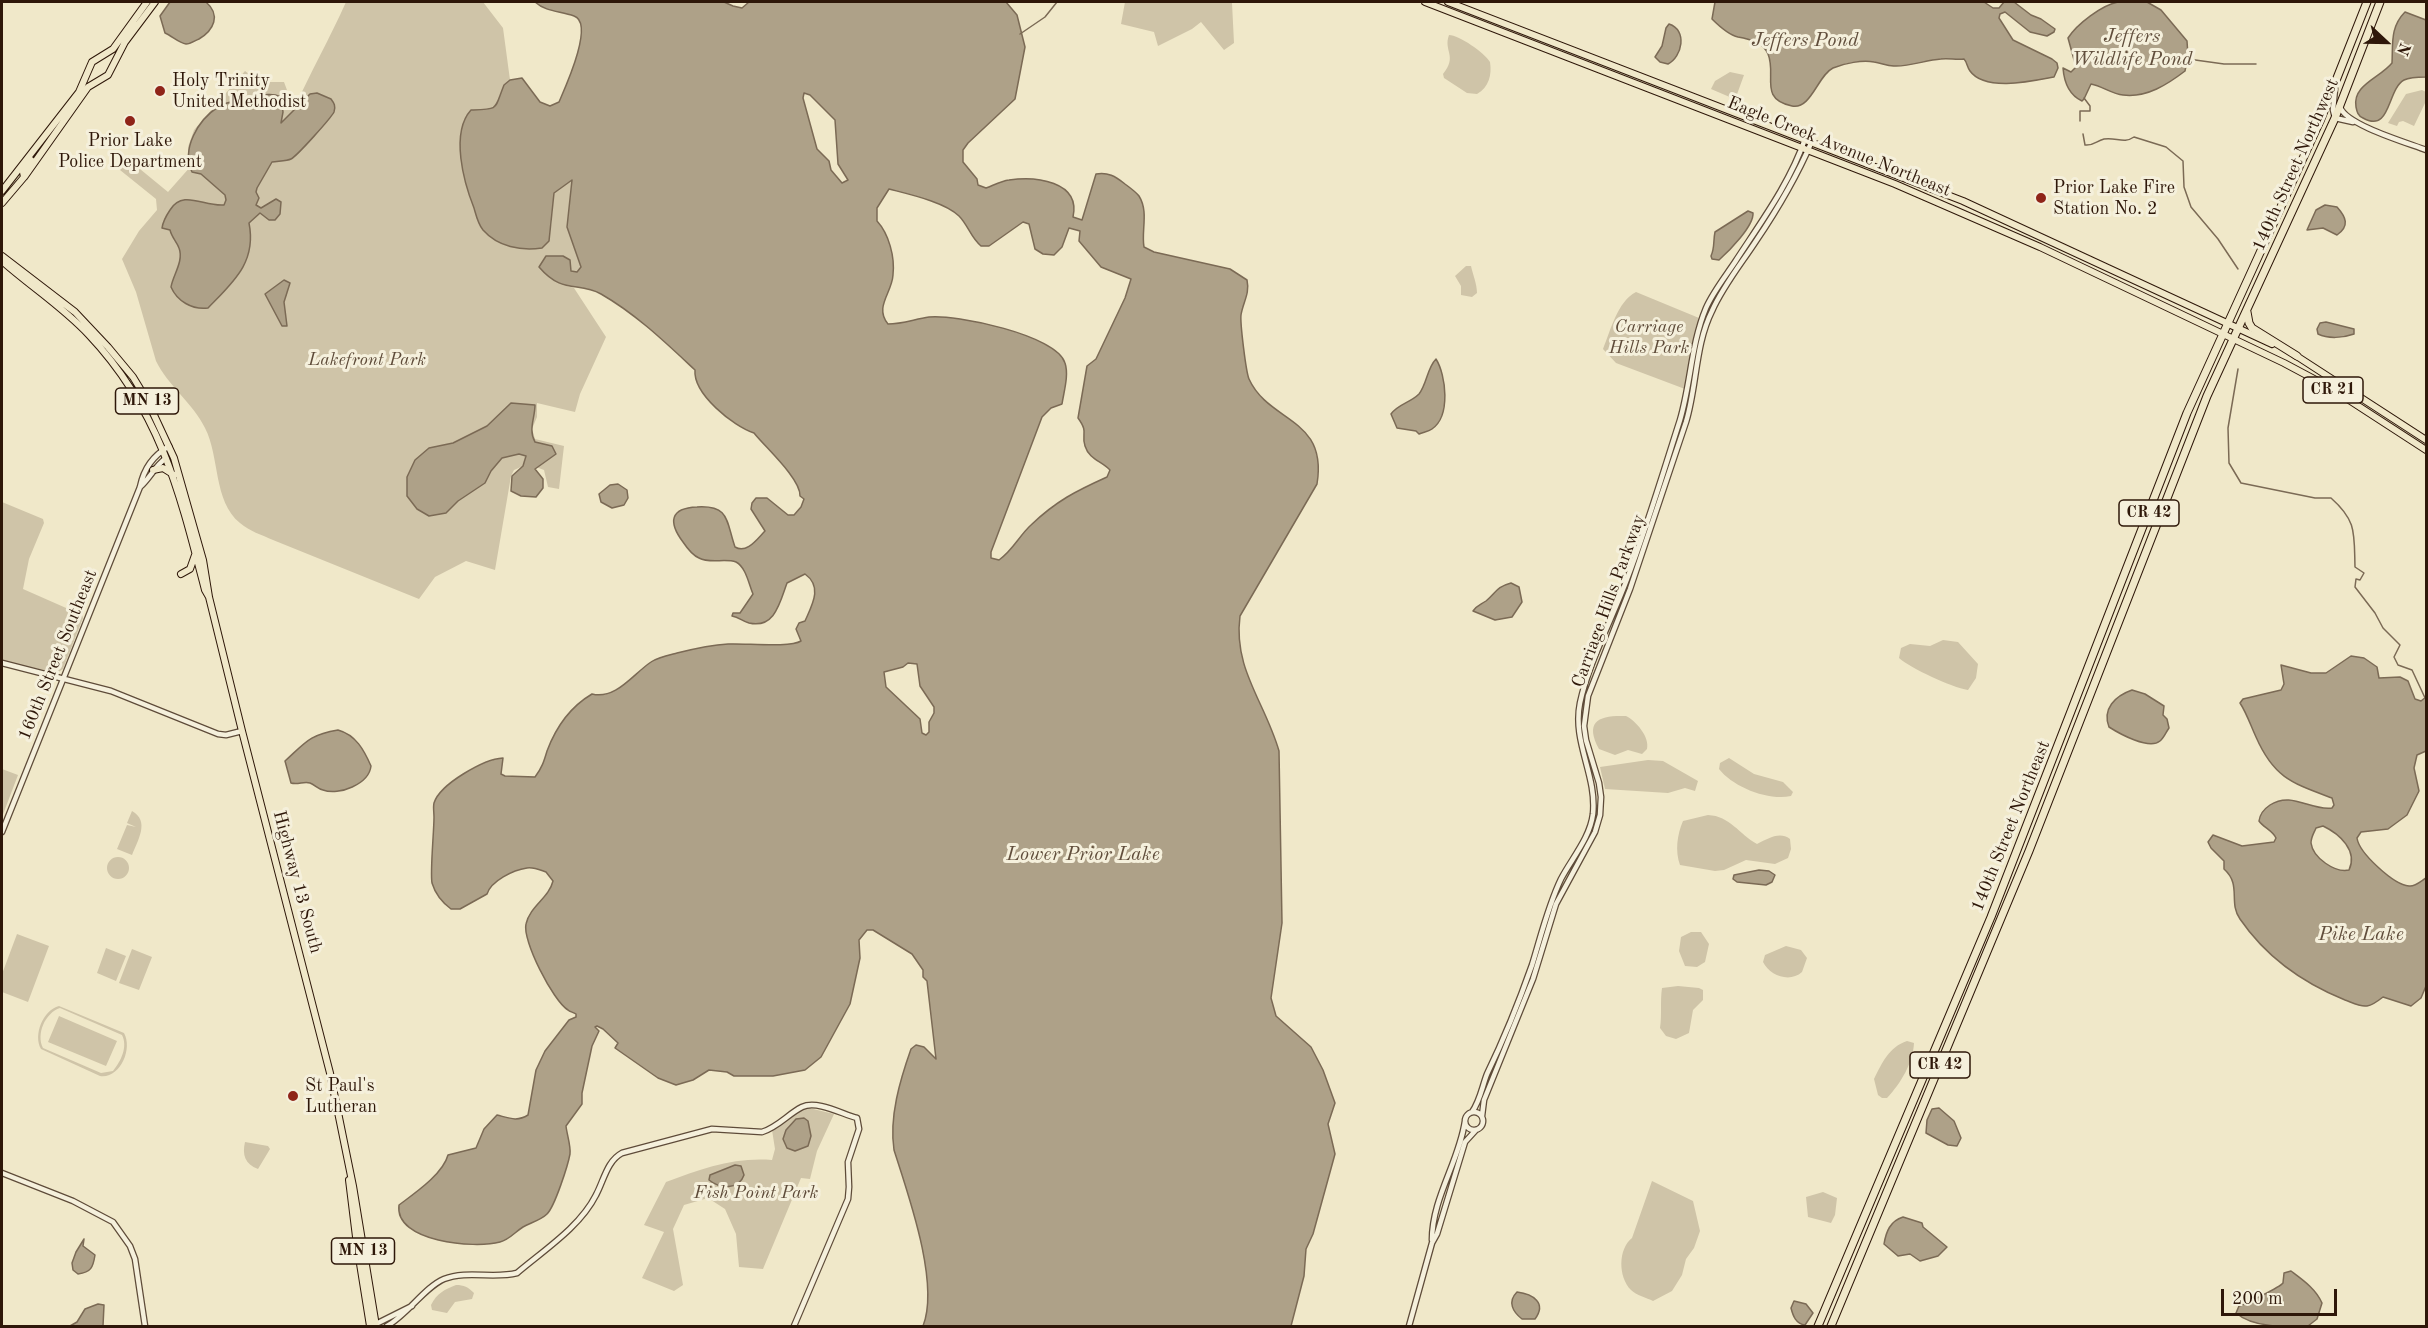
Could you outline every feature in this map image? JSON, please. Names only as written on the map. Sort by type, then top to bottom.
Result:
[{"type":"highway","name":"140th Street Northwest","points":[[2224,333],[2336,84],[2367,2]]},
{"type":"highway","name":"140th Street Northwest","points":[[2234,338],[2335,118],[2380,2]]},
{"type":"highway","points":[[2247,310],[2252,328],[2297,356]]},
{"type":"highway","name":"140th Street Northeast","points":[[1818,1326],[1991,917],[2172,452],[2224,333]]},
{"type":"highway","name":"140th Street Northeast","points":[[1831,1326],[2025,861],[2202,408],[2234,338]]},
{"type":"main road","points":[[2,203],[24,177],[88,87],[108,75],[110,68],[151,4],[148,2]]},
{"type":"main road","points":[[2,191],[79,92],[92,62],[113,49],[148,2]]},
{"type":"main road","points":[[133,31],[155,2]]},
{"type":"main road","name":"Eagle Creek Avenue Northeast","points":[[1425,2],[1805,148],[1972,216],[2234,338]]},
{"type":"main road","name":"Eagle Creek Avenue Northeast","points":[[1448,2],[1805,138],[1963,201],[2238,328]]},
{"type":"main road","points":[[100,58],[107,60],[110,68]]},
{"type":"main road","points":[[90,69],[93,75],[102,79]]},
{"type":"main road","points":[[24,177],[22,172],[54,124]]},
{"type":"main road","name":"Highway 13 South","points":[[2,256],[75,312],[108,347],[133,377],[166,448]]},
{"type":"main road","name":"Highway 13 South","points":[[2,261],[70,317],[104,351],[141,403],[170,455],[203,560],[209,597],[242,731],[314,1008],[342,1131],[373,1326]]},
{"type":"main road","name":"CR 21","points":[[2238,328],[2297,356],[2427,440]]},
{"type":"main road","name":"CR 21","points":[[2234,338],[2329,387],[2427,450]]},
{"type":"main road","name":"Highway 13 South","points":[[170,455],[205,590],[209,597]]},
{"type":"main road","points":[[153,470],[163,468],[174,476]]},
{"type":"main road","points":[[181,574],[192,566],[195,551]]},
{"type":"street","points":[[2336,84],[2333,110],[2335,118],[2356,122],[2427,150]]},
{"type":"street","points":[[2340,106],[2342,113],[2356,122]]},
{"type":"street","name":"Carriage Hills Parkway","points":[[1482,1116],[1484,1100],[1533,979],[1556,904],[1592,838],[1600,815],[1599,783],[1584,726],[1588,696],[1630,589],[1686,422],[1693,398],[1700,348],[1710,313],[1723,289],[1778,208],[1805,148],[1805,138]]},
{"type":"street","name":"Carriage Hills Parkway","points":[[1472,1112],[1477,1105],[1484,1081],[1525,983],[1552,899],[1563,874],[1589,830],[1593,817],[1592,777],[1580,744],[1580,705],[1628,577],[1680,420],[1687,395],[1694,350],[1706,308],[1714,292],[1772,206],[1805,148],[1812,141]]},
{"type":"street","name":"160th Street Southeast","points":[[2,832],[149,462],[166,448]]},
{"type":"street","name":"160th Street Southeast","points":[[140,487],[148,480],[153,470],[170,455]]},
{"type":"street","points":[[2,663],[116,693],[218,734],[226,735],[242,731]]},
{"type":"street","points":[[387,1326],[399,1319],[441,1280],[458,1276],[508,1276],[517,1273],[569,1229],[595,1197],[613,1158],[622,1153],[712,1129],[762,1132],[810,1105],[857,1118],[859,1129],[848,1162],[848,1199],[794,1326]]},
{"type":"street","points":[[1409,1326],[1432,1243],[1437,1234],[1465,1142],[1483,1124],[1482,1116],[1478,1113],[1472,1112],[1467,1115],[1462,1139],[1442,1193],[1432,1233],[1432,1243]]},
{"type":"street","points":[[1465,1121],[1470,1129],[1476,1130]]},
{"type":"street","points":[[2,1173],[73,1201],[113,1222],[130,1246],[135,1259],[145,1326]]},
{"type":"street","points":[[373,1326],[412,1306]]},
{"type":"green space","name":"Lakefront Park","points":[[346,2],[483,2],[503,28],[510,80],[504,85],[495,108],[485,110],[462,127],[460,154],[551,227],[554,193],[572,179],[567,227],[581,267],[576,272],[571,271],[567,286],[574,288],[606,337],[580,394],[575,412],[537,403],[537,417],[532,429],[535,439],[564,446],[559,489],[548,487],[544,470],[528,464],[514,470],[511,476],[495,570],[466,561],[435,577],[419,599],[256,533],[231,514],[221,491],[210,440],[205,428],[156,361],[136,292],[122,259],[139,231],[157,210],[156,199],[120,170],[129,160],[168,192],[191,166],[188,162],[188,147],[194,130],[245,71],[259,82],[284,82],[294,109]]},
{"type":"green space","points":[[1125,2],[1232,3],[1234,43],[1224,50],[1201,22],[1158,46],[1154,32],[1121,24]]},
{"type":"green space","points":[[1449,35],[1471,45],[1490,62],[1489,80],[1477,94],[1467,93],[1444,78],[1443,74],[1450,58]]},
{"type":"green space","points":[[1730,72],[1744,75],[1736,97],[1732,98],[1711,89],[1715,81]]},
{"type":"green space","points":[[2422,90],[2426,92],[2426,101],[2414,126],[2403,121],[2397,126],[2388,123],[2406,94]]},
{"type":"green space","points":[[1466,266],[1471,266],[1476,286],[1477,293],[1472,297],[1461,295],[1461,286],[1455,276]]},
{"type":"green space","name":"Carriage Hills Park","points":[[1636,292],[1699,318],[1690,353],[1685,389],[1616,363],[1603,349],[1619,309]]},
{"type":"green space","points":[[2,502],[43,519],[44,523],[29,559],[23,589],[82,615],[83,618],[63,669],[57,673],[2,661]]},
{"type":"green space","points":[[1943,640],[1958,642],[1978,664],[1976,678],[1968,690],[1932,677],[1899,658],[1901,648],[1910,644],[1930,646]]},
{"type":"green space","points":[[1626,716],[1641,730],[1646,739],[1647,749],[1642,754],[1628,750],[1615,755],[1599,749],[1593,732],[1597,722],[1608,717]]},
{"type":"green space","points":[[1729,758],[1754,774],[1783,782],[1793,792],[1791,796],[1762,794],[1733,782],[1719,769],[1720,763]]},
{"type":"green space","points":[[1648,760],[1663,761],[1698,781],[1695,791],[1685,788],[1668,793],[1605,789],[1600,767]]},
{"type":"green space","points":[[2,769],[18,775],[2,817]]},
{"type":"green space","points":[[132,811],[140,820],[141,831],[132,855],[117,849],[127,825],[136,827],[127,823]]},
{"type":"green space","points":[[1708,815],[1728,822],[1757,844],[1774,837],[1782,836],[1790,839],[1791,849],[1788,858],[1775,864],[1746,860],[1724,870],[1715,871],[1680,865],[1677,843],[1683,821]]},
{"type":"green space","points":[[118,857],[126,860],[129,868],[126,876],[118,879],[110,876],[107,868],[110,860]]},
{"type":"green space","points":[[1691,932],[1701,932],[1709,944],[1705,962],[1697,967],[1685,966],[1679,951],[1681,937]]},
{"type":"green space","points":[[17,934],[49,946],[28,1002],[2,992],[2,974]]},
{"type":"green space","points":[[1786,946],[1801,950],[1807,958],[1802,972],[1792,977],[1775,974],[1763,962],[1765,955]]},
{"type":"green space","points":[[106,948],[126,956],[116,981],[97,973]]},
{"type":"green space","points":[[132,949],[152,957],[139,990],[119,983]]},
{"type":"green space","points":[[1678,986],[1703,990],[1703,1000],[1693,1010],[1689,1033],[1676,1039],[1666,1036],[1660,1028],[1661,998],[1662,988]]},
{"type":"green space","points":[[59,1006],[124,1033],[126,1054],[119,1068],[107,1076],[100,1076],[41,1049],[39,1030],[44,1018],[53,1008]],"holes":[[[60,1008],[122,1035],[124,1049],[119,1063],[113,1071],[101,1073],[43,1048],[41,1042],[41,1031],[46,1019]]]},
{"type":"green space","points":[[59,1016],[117,1041],[106,1066],[48,1042]]},
{"type":"green space","points":[[1907,1041],[1914,1043],[1909,1065],[1892,1092],[1887,1098],[1882,1098],[1878,1095],[1874,1079],[1891,1051]]},
{"type":"green space","name":"Fish Point Park","points":[[809,1108],[834,1114],[817,1151],[810,1179],[801,1178],[763,1269],[739,1267],[736,1234],[725,1209],[708,1198],[684,1205],[673,1229],[683,1285],[674,1291],[642,1278],[664,1232],[644,1225],[666,1182],[731,1162],[772,1160],[775,1149],[772,1130],[803,1109]]},
{"type":"green space","points":[[245,1142],[268,1146],[270,1149],[258,1169],[246,1158]]},
{"type":"green space","points":[[1652,1181],[1693,1201],[1700,1231],[1694,1248],[1686,1259],[1682,1275],[1672,1291],[1653,1301],[1631,1290],[1624,1278],[1621,1263],[1624,1249],[1632,1238]]},
{"type":"green space","points":[[1823,1192],[1837,1198],[1835,1215],[1831,1223],[1808,1217],[1806,1197]]},
{"type":"green space","points":[[456,1285],[464,1286],[472,1291],[474,1293],[472,1299],[455,1302],[447,1313],[432,1310],[431,1305],[438,1295]]},
{"type":"water","points":[[170,2],[206,2],[213,12],[212,27],[191,43],[178,41],[165,33],[160,16]]},
{"type":"water","name":"Lower Prior Lake","points":[[535,2],[724,2],[742,8],[749,2],[1006,2],[1017,15],[1025,47],[1015,99],[963,150],[963,162],[977,179],[978,185],[986,188],[1003,181],[1043,180],[1063,188],[1070,195],[1074,205],[1073,217],[1082,220],[1096,174],[1111,175],[1134,191],[1142,202],[1144,247],[1154,252],[1230,269],[1247,280],[1248,290],[1241,320],[1249,379],[1270,405],[1306,433],[1314,446],[1318,462],[1317,484],[1240,616],[1239,635],[1246,669],[1279,751],[1282,923],[1271,998],[1276,1016],[1311,1047],[1323,1070],[1335,1103],[1328,1124],[1335,1154],[1313,1234],[1306,1249],[1304,1276],[1291,1326],[923,1326],[928,1287],[925,1263],[914,1214],[894,1150],[893,1125],[896,1099],[911,1049],[916,1045],[924,1047],[936,1059],[927,981],[923,977],[923,970],[912,954],[873,930],[867,930],[859,940],[860,958],[850,1004],[821,1057],[805,1070],[773,1076],[734,1076],[727,1072],[709,1070],[693,1080],[676,1085],[658,1078],[615,1048],[618,1043],[597,1026],[595,1027],[599,1031],[592,1046],[582,1093],[582,1104],[566,1126],[570,1148],[569,1159],[557,1194],[547,1214],[523,1227],[509,1238],[488,1244],[438,1240],[422,1235],[409,1227],[401,1218],[399,1205],[435,1176],[448,1155],[476,1148],[484,1129],[497,1115],[517,1119],[528,1115],[536,1070],[545,1051],[569,1020],[576,1017],[576,1014],[562,1004],[547,983],[526,932],[528,918],[548,892],[553,881],[546,872],[530,868],[509,874],[493,885],[487,894],[460,909],[451,909],[437,894],[432,883],[431,870],[434,805],[438,796],[453,781],[495,759],[503,758],[501,774],[505,776],[535,777],[555,734],[577,705],[592,694],[601,695],[616,690],[657,659],[715,645],[767,645],[801,641],[796,629],[799,623],[805,621],[815,590],[814,585],[805,574],[787,583],[779,606],[771,618],[758,624],[749,623],[732,616],[733,613],[740,613],[753,594],[747,576],[739,564],[732,561],[708,561],[696,557],[678,535],[674,522],[677,513],[688,508],[708,507],[716,509],[725,516],[735,547],[744,549],[752,545],[765,531],[751,509],[756,498],[767,498],[788,515],[794,515],[804,499],[800,496],[795,481],[782,463],[754,433],[736,424],[707,399],[700,389],[695,370],[662,339],[601,294],[556,281],[539,267],[546,256],[563,256],[570,260],[571,271],[577,272],[581,267],[567,227],[572,180],[554,193],[549,241],[542,248],[526,249],[503,244],[489,236],[477,219],[463,172],[460,145],[461,132],[471,110],[492,108],[497,104],[504,85],[510,80],[522,78],[540,102],[550,106],[559,102],[577,56],[580,43],[580,21],[574,16],[548,10]],"holes":[[[804,93],[810,95],[835,120],[838,164],[848,180],[842,183],[831,170],[829,161],[817,149],[803,98]],[[889,189],[936,203],[959,216],[981,246],[989,246],[1023,222],[1029,224],[1035,249],[1043,254],[1054,255],[1062,247],[1069,228],[1080,231],[1079,241],[1101,267],[1131,279],[1125,298],[1096,359],[1087,366],[1078,418],[1084,430],[1087,450],[1092,457],[1110,470],[1107,477],[1076,492],[1049,509],[999,560],[991,558],[991,552],[1042,417],[1051,408],[1062,404],[1066,378],[1065,363],[1058,353],[1044,344],[1004,328],[942,317],[888,324],[884,318],[883,306],[892,282],[893,261],[888,239],[877,221],[877,208]],[[908,663],[917,664],[920,686],[934,707],[934,713],[929,722],[929,732],[926,735],[922,733],[920,719],[886,687],[884,672],[903,667]]]},
{"type":"water","name":"Jeffers Pond","points":[[1715,2],[1984,2],[1993,8],[1999,8],[2004,2],[2014,2],[2055,29],[2047,36],[2030,32],[2005,12],[2000,14],[1999,18],[2013,40],[2052,59],[2057,63],[2058,68],[2054,77],[1998,83],[1977,77],[1970,71],[1964,59],[1941,59],[1893,66],[1869,61],[1853,62],[1833,68],[1823,77],[1804,103],[1792,106],[1782,103],[1775,98],[1772,92],[1770,62],[1766,50],[1751,40],[1731,34],[1712,19]]},
{"type":"water","name":"Jeffers Wildlife Pond","points":[[2118,2],[2147,2],[2161,10],[2187,41],[2188,56],[2185,71],[2164,85],[2140,94],[2119,94],[2091,84],[2082,101],[2068,87],[2065,78],[2063,68],[2071,72],[2076,67],[2068,38],[2090,16]]},
{"type":"water","points":[[2405,12],[2426,20],[2426,77],[2404,80],[2394,92],[2388,108],[2379,120],[2372,121],[2363,118],[2357,112],[2356,107],[2358,93],[2362,87],[2392,63],[2395,30]]},
{"type":"water","points":[[1669,24],[1679,32],[1681,44],[1677,56],[1668,64],[1660,62],[1655,57],[1662,46]]},
{"type":"water","points":[[317,93],[331,99],[335,108],[334,112],[314,137],[294,156],[289,160],[272,162],[257,188],[259,198],[256,205],[261,208],[276,199],[281,202],[280,214],[275,220],[269,220],[260,213],[249,223],[251,237],[246,261],[234,281],[208,308],[196,308],[186,304],[171,287],[180,253],[170,230],[162,228],[164,221],[175,204],[181,201],[194,200],[224,205],[226,200],[225,195],[201,174],[192,172],[189,163],[190,145],[198,127],[221,105],[261,95],[281,97],[283,112],[281,123],[310,94]]},
{"type":"water","points":[[2325,205],[2337,207],[2343,214],[2345,225],[2337,235],[2323,228],[2307,230],[2316,210]]},
{"type":"water","points":[[1748,211],[1753,213],[1750,225],[1719,260],[1712,259],[1715,232]]},
{"type":"water","points":[[284,280],[290,283],[284,302],[287,326],[282,326],[265,294]]},
{"type":"water","points":[[2326,322],[2354,329],[2354,334],[2326,337],[2318,334],[2317,329],[2320,323]]},
{"type":"water","points":[[1436,359],[1442,375],[1445,395],[1442,415],[1438,423],[1430,430],[1419,434],[1416,431],[1397,428],[1391,414],[1419,394]]},
{"type":"water","points":[[511,403],[535,405],[532,428],[535,442],[552,446],[556,454],[535,469],[543,479],[543,488],[536,497],[521,496],[511,491],[512,476],[523,466],[526,456],[519,454],[502,458],[485,483],[458,501],[446,513],[429,516],[417,509],[407,496],[407,477],[415,460],[429,448],[453,443],[487,426]]},
{"type":"water","points":[[618,484],[627,490],[628,498],[624,505],[612,508],[601,502],[599,494],[610,485]]},
{"type":"water","points":[[1511,583],[1519,587],[1522,602],[1512,617],[1495,620],[1473,611],[1499,588]]},
{"type":"water","name":"Pike Lake","points":[[2351,656],[2364,658],[2377,667],[2379,678],[2400,677],[2408,681],[2415,699],[2421,701],[2426,697],[2426,751],[2417,755],[2414,768],[2419,791],[2407,815],[2388,829],[2361,832],[2357,838],[2370,860],[2395,880],[2411,886],[2426,878],[2426,986],[2421,998],[2411,1006],[2383,997],[2369,1005],[2358,1005],[2315,986],[2286,967],[2261,945],[2240,919],[2235,906],[2234,887],[2224,869],[2224,861],[2208,842],[2213,835],[2242,846],[2274,842],[2275,836],[2259,821],[2264,810],[2278,801],[2286,800],[2332,808],[2334,805],[2332,798],[2295,783],[2277,770],[2263,751],[2240,703],[2243,699],[2281,690],[2284,684],[2281,665],[2311,673],[2326,673]],"holes":[[[2323,826],[2341,838],[2349,850],[2351,856],[2349,870],[2331,867],[2320,859],[2313,849],[2311,841],[2316,828]]]},
{"type":"water","points":[[2132,690],[2145,694],[2164,706],[2163,715],[2167,719],[2169,728],[2160,741],[2149,744],[2127,737],[2109,727],[2107,714],[2112,704],[2120,696]]},
{"type":"water","points":[[338,730],[355,739],[365,754],[371,766],[365,778],[352,787],[337,791],[321,789],[308,783],[291,783],[285,761],[314,737]]},
{"type":"water","points":[[1759,870],[1769,871],[1775,875],[1772,882],[1766,885],[1737,882],[1733,879],[1734,875]]},
{"type":"water","points":[[1939,1108],[1954,1121],[1961,1138],[1957,1146],[1948,1145],[1926,1133],[1927,1120],[1932,1109]]},
{"type":"water","points":[[804,1118],[808,1121],[811,1136],[808,1146],[795,1151],[787,1148],[783,1139],[786,1130],[796,1119]]},
{"type":"water","points":[[735,1165],[741,1166],[744,1175],[742,1180],[734,1186],[718,1185],[709,1180],[710,1175]]},
{"type":"water","points":[[1903,1217],[1922,1223],[1923,1227],[1947,1247],[1938,1256],[1920,1261],[1910,1254],[1898,1256],[1884,1244],[1889,1228]]},
{"type":"water","points":[[84,1239],[83,1246],[95,1255],[91,1269],[78,1274],[73,1270],[72,1263]]},
{"type":"water","points":[[2291,1271],[2313,1289],[2322,1303],[2317,1319],[2308,1326],[2260,1324],[2251,1322],[2236,1313],[2239,1306],[2281,1285],[2284,1273]]},
{"type":"water","points":[[1517,1292],[1537,1300],[1540,1308],[1535,1319],[1522,1319],[1514,1310],[1512,1299]]},
{"type":"water","points":[[1794,1301],[1806,1304],[1813,1313],[1805,1325],[1799,1323],[1794,1317],[1791,1308]]},
{"type":"water","points":[[98,1304],[104,1305],[103,1326],[70,1326],[77,1322],[85,1309]]},
{"type":"waterway","points":[[1020,34],[1045,17],[1057,2]]},
{"type":"waterway","points":[[2188,59],[2224,64],[2256,64]]},
{"type":"waterway","points":[[2080,121],[2080,111],[2090,111],[2090,106],[2084,98]]},
{"type":"waterway","points":[[2083,134],[2085,145],[2104,139],[2127,140],[2134,137],[2166,147],[2183,161],[2184,187],[2191,207],[2218,239],[2238,269]]},
{"type":"waterway","points":[[2238,369],[2228,428],[2229,463],[2241,483],[2315,498],[2331,498],[2346,514],[2352,528],[2355,567],[2364,573],[2360,580],[2356,579],[2355,587],[2375,613],[2383,628],[2400,645],[2394,657],[2398,665],[2412,670],[2426,700]]},
{"type":"place","name":"Holy Trinity United Methodist","points":[[160,91]]},
{"type":"place","name":"Prior Lake Police Department","points":[[130,121]]},
{"type":"place","name":"Prior Lake Fire Station No. 2","points":[[2041,198]]},
{"type":"place","name":"St Paul's Lutheran","points":[[293,1096]]}]
